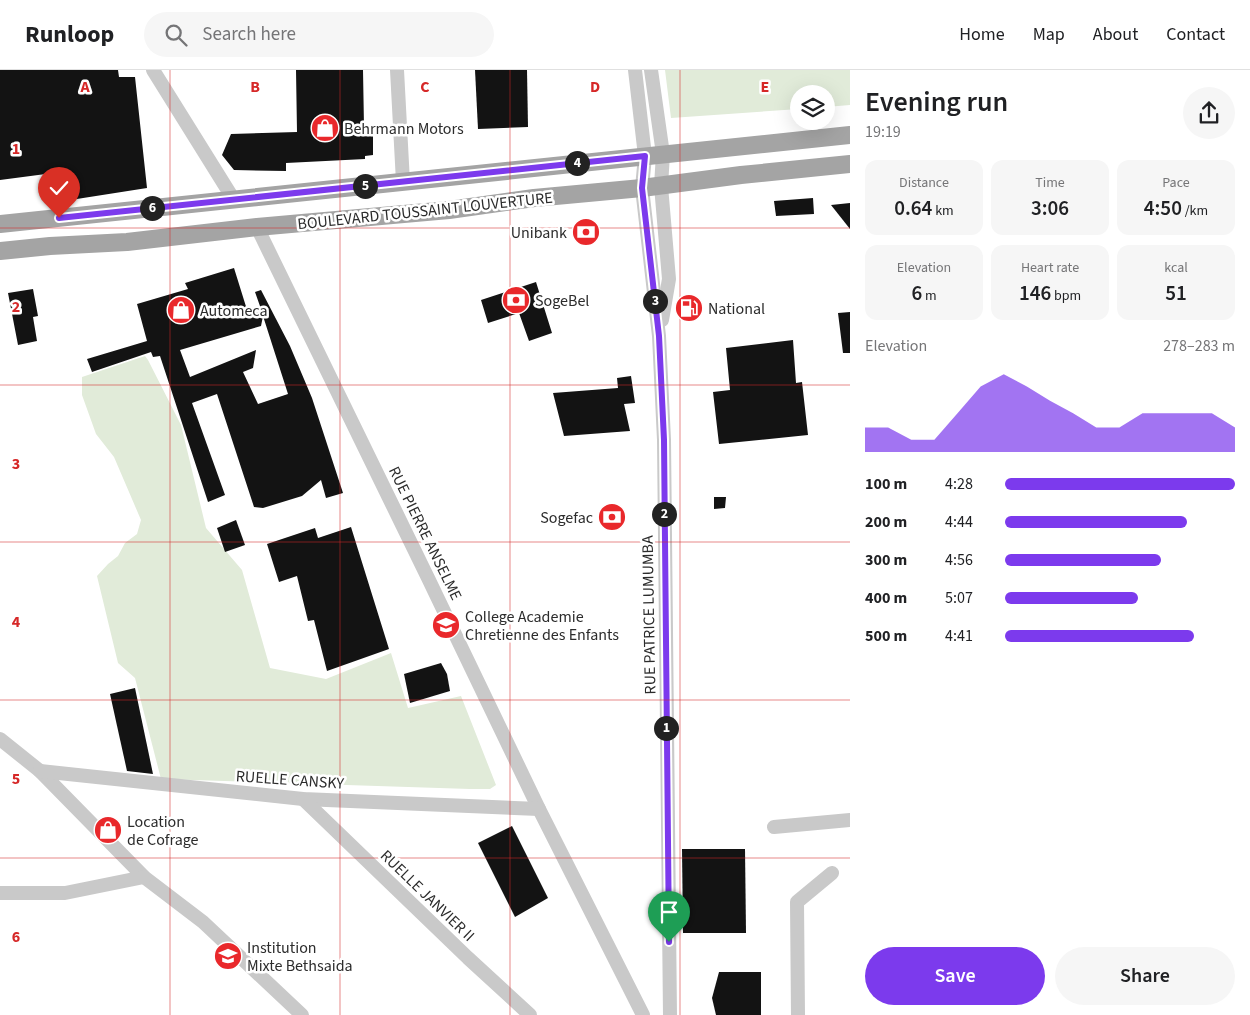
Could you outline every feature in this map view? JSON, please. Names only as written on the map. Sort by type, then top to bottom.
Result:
[{"type":"main road","name":"BOULEVARD TOUSSAINT LOUVERTURE","points":[[0,224],[850,135]]},
{"type":"main road","name":"BOULEVARD TOUSSAINT LOUVERTURE","points":[[0,251],[126,242],[449,210],[544,197],[661,186],[741,175],[850,164]]},
{"type":"street","points":[[153,70],[234,200]]},
{"type":"street","points":[[397,70],[403,182]]},
{"type":"street","name":"RUE PATRICE LUMUMBA","points":[[635,70],[645,156],[642,188],[659,336],[664,440],[670,1015]]},
{"type":"street","name":"RUE PATRICE LUMUMBA","points":[[651,70],[664,154],[661,186],[668,279],[659,336]]},
{"type":"street","name":"RUE PIERRE ANSELME","points":[[257,228],[539,809],[643,1015]]},
{"type":"street","points":[[0,739],[40,771],[144,877],[203,922],[302,1015]]},
{"type":"street","name":"RUELLE CANSKY","points":[[40,771],[303,799],[539,809]]},
{"type":"street","name":"RUELLE JANVIER II","points":[[303,799],[530,1015]]},
{"type":"street","points":[[774,827],[850,820]]},
{"type":"street","points":[[798,1015],[797,902],[832,873]]},
{"type":"street","points":[[0,892],[65,893],[144,877]]},
{"type":"green space","points":[[665,70],[850,70],[850,105],[835,106],[835,85],[790,85],[790,110],[671,118]]},
{"type":"green space","points":[[145,356],[181,425],[206,528],[242,570],[270,668],[326,679],[391,653],[408,708],[461,696],[496,785],[490,789],[470,789],[161,779],[135,678],[118,663],[97,576],[118,556],[125,543],[137,534],[141,520],[114,457],[96,434],[82,395],[82,377]]},
{"type":"building","points":[[0,70],[118,70],[119,77],[135,77],[147,188],[64,201],[61,172],[0,180]]},
{"type":"building","points":[[296,70],[363,70],[364,127],[373,127],[373,155],[365,156],[365,159],[286,163],[286,171],[234,170],[222,155],[231,134],[297,132]]},
{"type":"building","points":[[475,70],[527,70],[528,127],[478,129]]},
{"type":"building","points":[[813,198],[814,214],[776,216],[774,201]]},
{"type":"building","points":[[850,203],[850,229],[831,205]]},
{"type":"building","points":[[234,268],[248,313],[261,309],[255,292],[261,290],[290,346],[312,398],[343,493],[326,498],[321,480],[302,496],[263,508],[254,507],[217,394],[192,403],[225,495],[208,502],[160,356],[153,357],[151,352],[92,372],[87,359],[147,341],[137,304],[188,289],[185,283]],"holes":[[[263,316],[288,394],[258,404],[243,372],[253,368],[256,350],[190,377],[180,350],[261,326]]]},
{"type":"building","points":[[536,282],[552,333],[529,341],[519,313],[488,323],[481,300]]},
{"type":"building","points":[[33,289],[38,316],[33,317],[37,341],[18,345],[8,293]]},
{"type":"building","points":[[850,312],[850,353],[843,353],[838,313]]},
{"type":"building","points":[[793,340],[796,383],[802,382],[808,435],[719,444],[713,392],[730,390],[726,348]]},
{"type":"building","points":[[631,376],[635,403],[624,404],[630,431],[564,436],[553,393],[618,388],[617,378]]},
{"type":"building","points":[[714,497],[726,497],[725,508],[714,509]]},
{"type":"building","points":[[236,520],[245,545],[225,552],[217,528]]},
{"type":"building","points":[[351,527],[389,649],[327,671],[314,620],[308,621],[297,576],[279,582],[267,544],[315,528],[318,538]]},
{"type":"building","points":[[441,663],[447,674],[450,691],[410,703],[404,674]]},
{"type":"building","points":[[135,688],[153,774],[127,771],[110,694]]},
{"type":"building","points":[[512,826],[548,898],[515,917],[478,843]]},
{"type":"building","points":[[682,849],[745,849],[746,933],[683,933]]},
{"type":"building","points":[[719,972],[761,972],[761,1015],[716,1015],[712,998]]},
{"type":"place","name":"Behrmann Motors","points":[[325,128]]},
{"type":"place","name":"Unibank","points":[[586,232]]},
{"type":"place","name":"SogeBel","points":[[516,300]]},
{"type":"place","name":"National","points":[[689,308]]},
{"type":"place","name":"Automeca","points":[[181,310]]},
{"type":"place","name":"Sogefac","points":[[612,517]]},
{"type":"place","name":"College Academie Chretienne des Enfants","points":[[446,625]]},
{"type":"place","name":"Location de Cofrage","points":[[108,830]]},
{"type":"place","name":"Institution Mixte Bethsaida","points":[[228,956]]},
{"type":"route","points":[[59,218],[645,156],[642,188],[659,336],[664,440],[669,942]]}]
